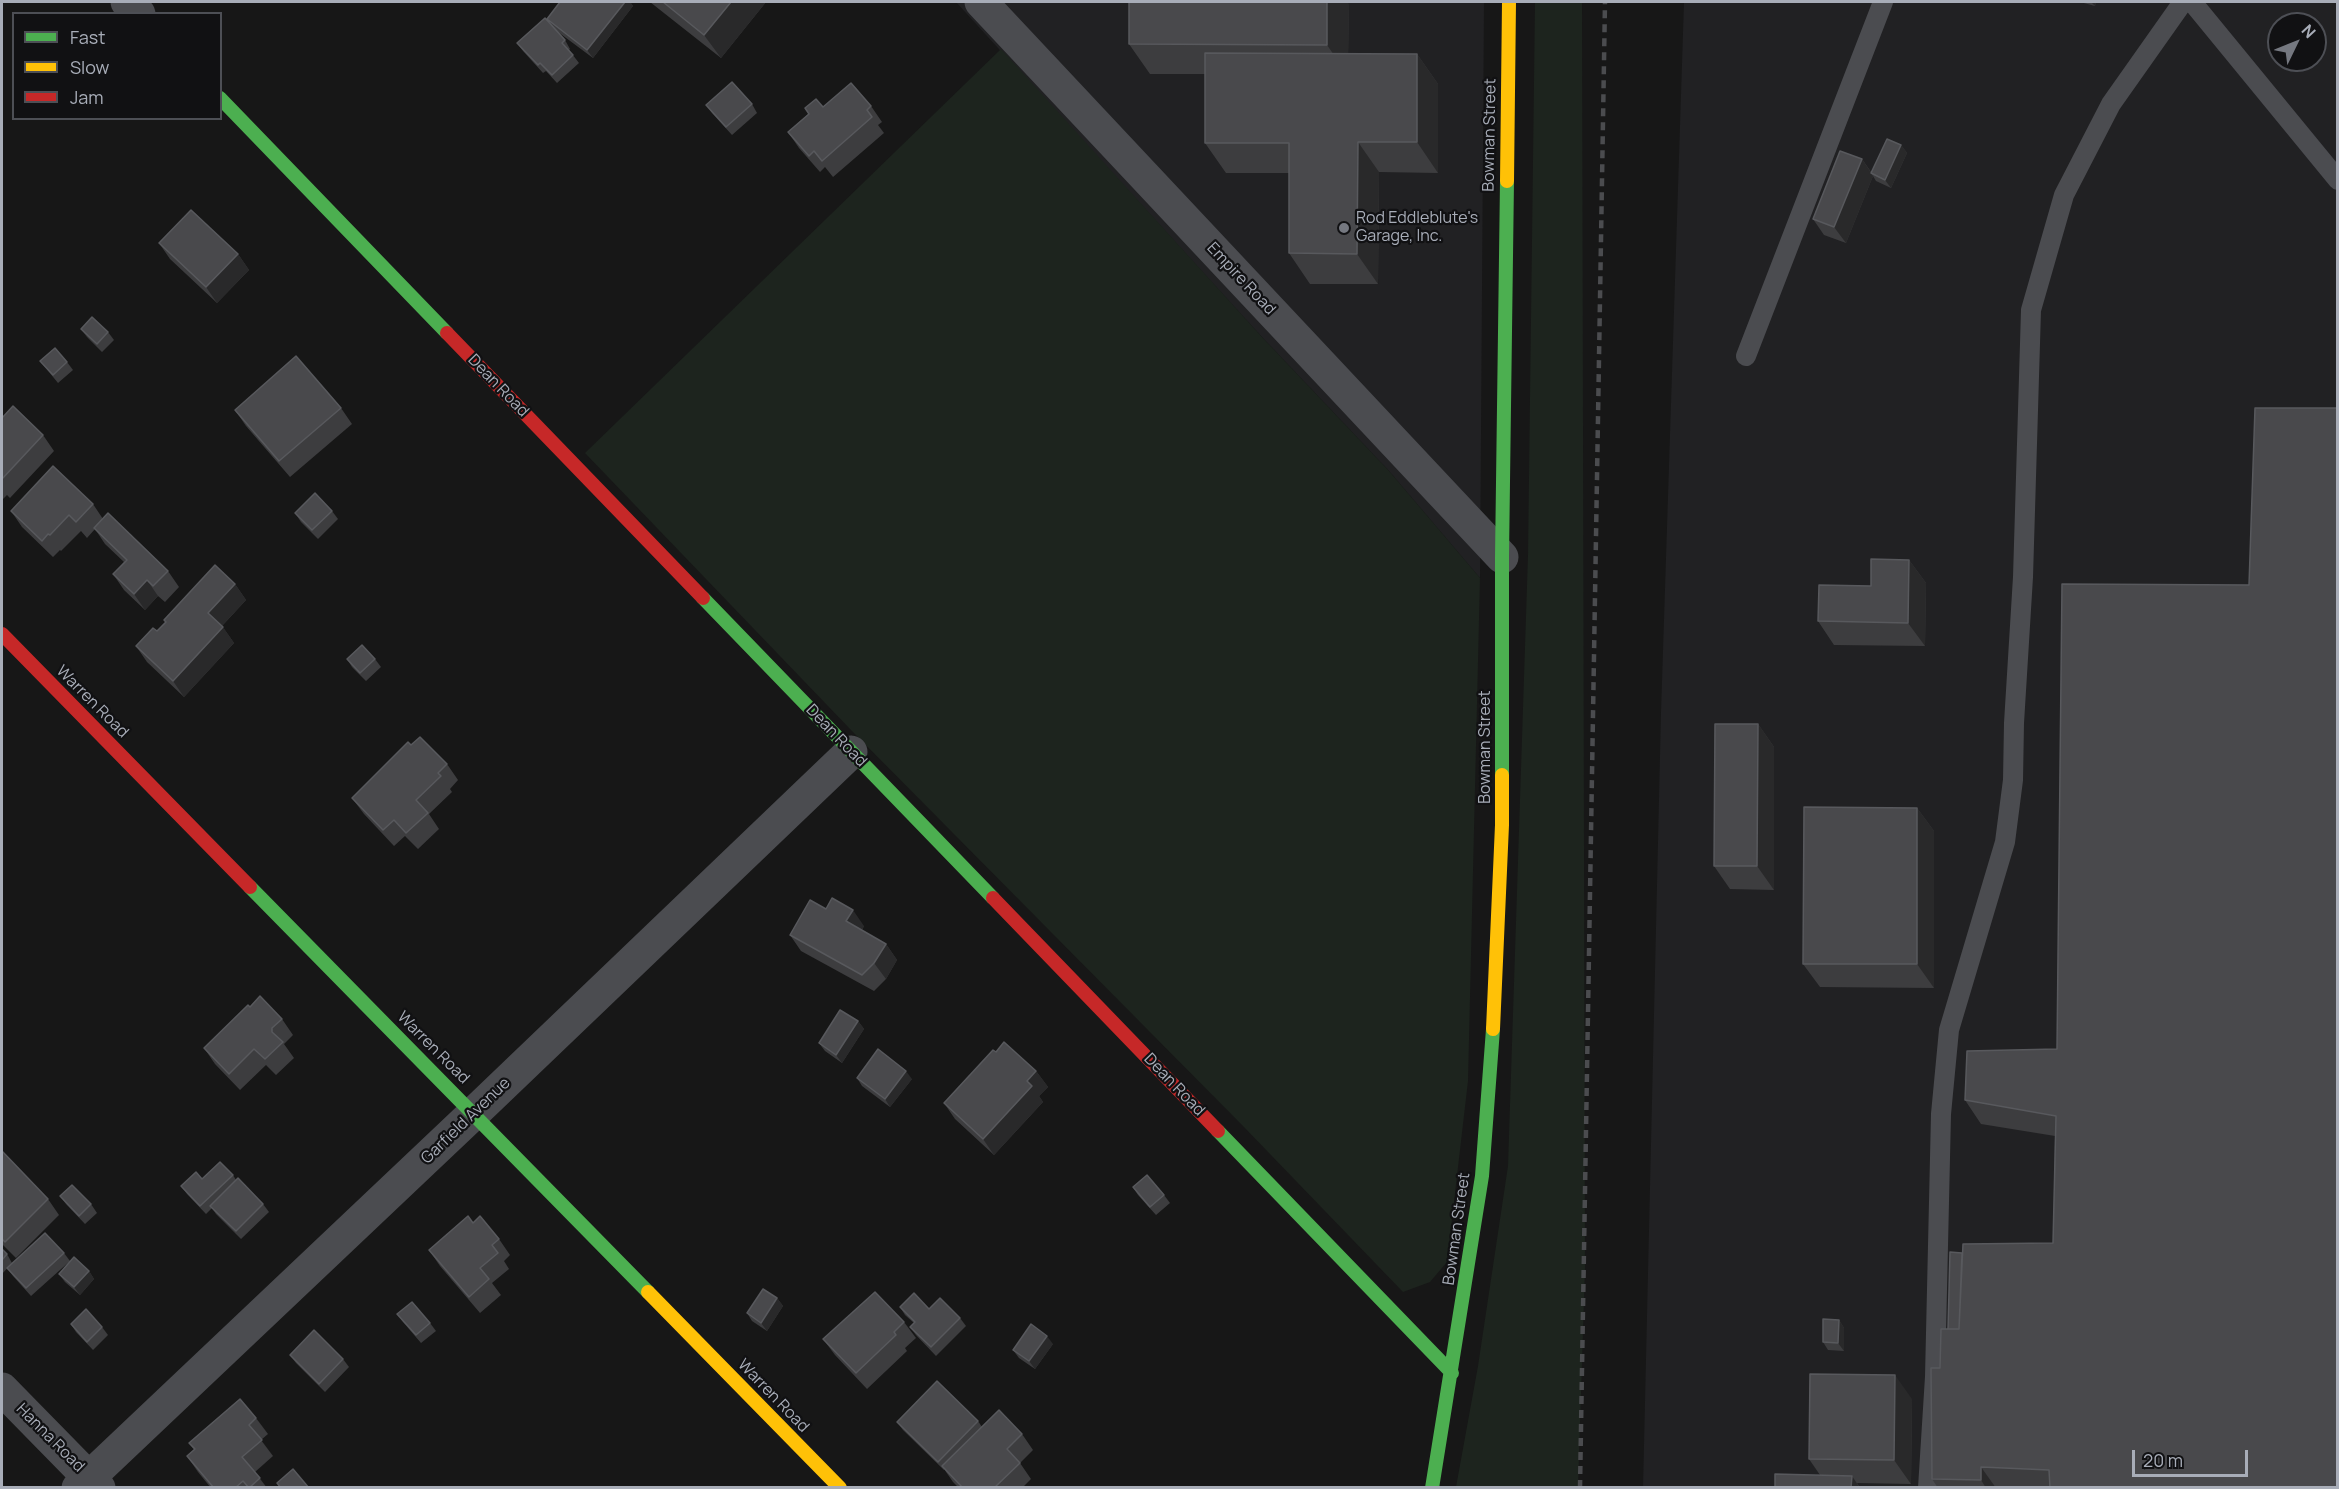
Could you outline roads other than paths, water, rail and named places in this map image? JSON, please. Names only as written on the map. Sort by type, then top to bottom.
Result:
[{"type":"street","name":"Empire Road","points":[[981,2],[1502,557]]},
{"type":"street","name":"Bowman Street","points":[[1432,1488],[1482,1176],[1491,1064],[1502,825],[1502,557],[1509,2]]},
{"type":"street","name":"Dean Road","points":[[222,100],[1452,1373]]},
{"type":"street","name":"Warren Road","points":[[2,634],[840,1488]]},
{"type":"street","name":"Garfield Avenue","points":[[89,1484],[851,752]]},
{"type":"street","name":"Hanna Road","points":[[2,1389],[89,1484]]},
{"type":"lane","points":[[1746,356],[1883,2]]},
{"type":"lane","points":[[1928,1488],[1935,1377],[1941,1114],[1949,1030],[2005,842],[2013,780],[2024,565],[2031,310],[2064,195],[2111,104],[2183,2]]},
{"type":"lane","points":[[2192,2],[2337,180]]},
{"type":"railway","points":[[1580,1488],[1605,2]]},
{"type":"place","name":"Rod Eddleblute's Garage, Inc.","points":[[1344,228]]}]
